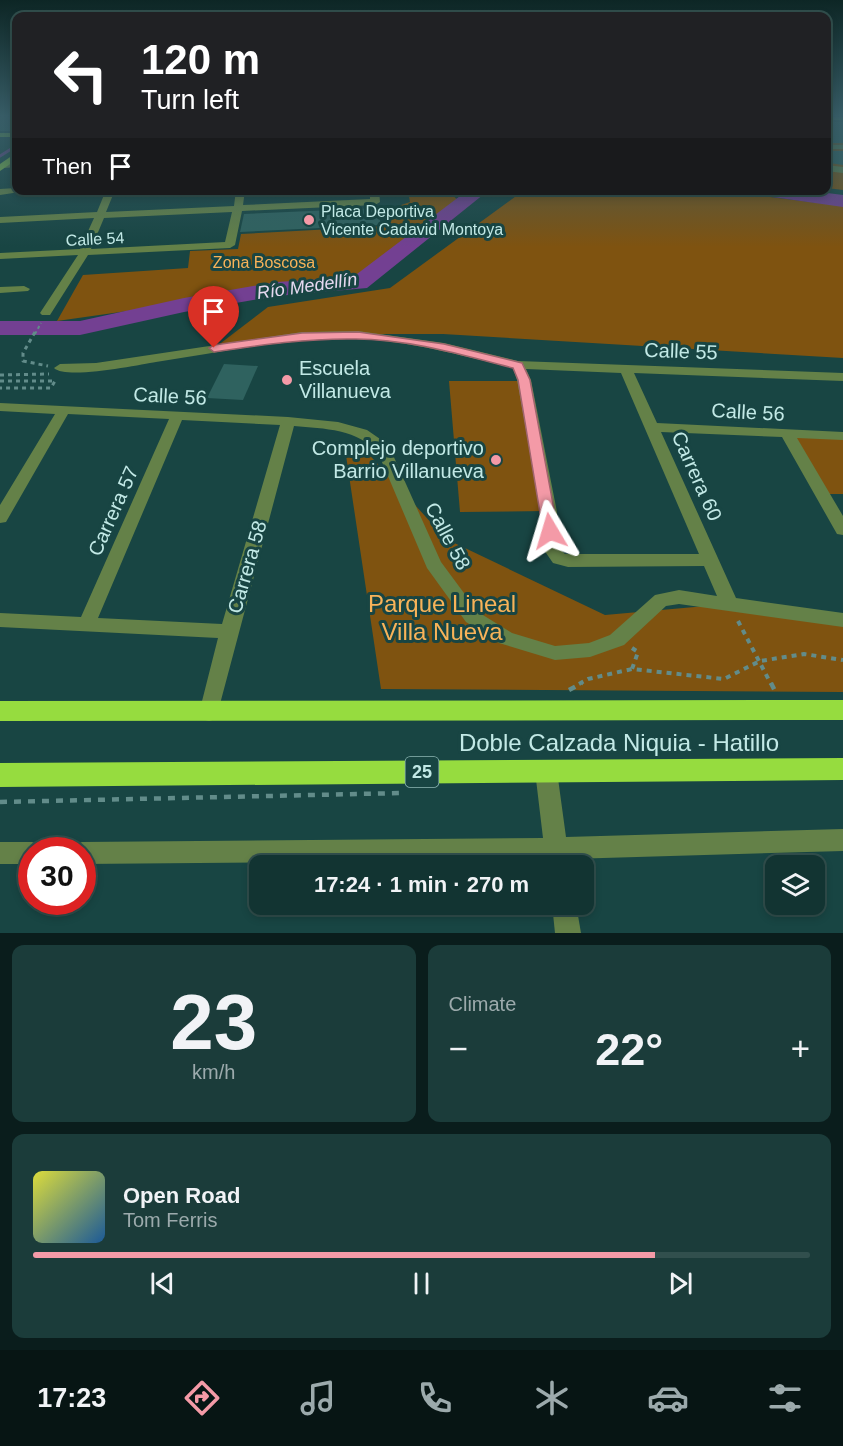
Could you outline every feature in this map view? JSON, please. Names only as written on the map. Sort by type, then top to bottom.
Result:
[{"type":"highway","name":"Doble Calzada Niquia - Hatillo","points":[[0,711],[209,713],[843,710]]},
{"type":"highway","name":"Doble Calzada Niquia - Hatillo","points":[[0,775],[843,769]]},
{"type":"street","points":[[96,217],[98,195]]},
{"type":"street","points":[[46,313],[68,278],[108,195]]},
{"type":"street","points":[[233,195],[237,212]]},
{"type":"street","points":[[237,212],[240,195]]},
{"type":"street","points":[[323,195],[324,205]]},
{"type":"street","points":[[0,222],[237,212],[375,202],[374,195]]},
{"type":"street","name":"Calle 54","points":[[0,258],[230,245],[237,212]]},
{"type":"street","points":[[0,290],[24,289]]},
{"type":"street","name":"Calle 55","points":[[60,368],[96,367],[302,336],[358,335],[444,347],[518,365],[843,377]]},
{"type":"street","points":[[518,365],[524,380],[543,480],[552,550],[559,559],[568,561],[711,560]]},
{"type":"street","name":"Carrera 60","points":[[626,369],[728,602]]},
{"type":"street","name":"Calle 56","points":[[0,407],[288,421],[338,426]]},
{"type":"street","points":[[0,518],[64,410]]},
{"type":"street","name":"Carrera 57","points":[[87,623],[177,416]]},
{"type":"street","name":"Carrera 58","points":[[209,713],[229,631],[288,421]]},
{"type":"street","name":"Calle 58","points":[[338,426],[362,433],[378,444],[386,455],[433,564],[472,617],[506,638],[555,653],[590,651],[617,640],[661,600],[679,597],[728,602],[843,620]]},
{"type":"street","name":"Calle 56","points":[[652,427],[843,436]]},
{"type":"street","points":[[787,434],[843,530]]},
{"type":"street","points":[[0,620],[229,631]]},
{"type":"street","points":[[546,771],[557,855]]},
{"type":"street","points":[[591,855],[843,840]]},
{"type":"street","points":[[0,853],[18,853]]},
{"type":"street","points":[[96,853],[320,855]]},
{"type":"street","points":[[566,915],[568,933]]},
{"type":"path","points":[[0,375],[57,374],[60,368],[23,361],[23,354],[46,313]]},
{"type":"path","points":[[0,381],[55,381],[51,388],[0,388]]},
{"type":"path","points":[[728,602],[775,691]]},
{"type":"path","points":[[617,640],[638,652],[632,669]]},
{"type":"path","points":[[569,690],[588,679],[632,669],[724,679],[760,661],[804,654],[843,660]]},
{"type":"path","name":"25","points":[[0,802],[414,793]]},
{"type":"green space","points":[[831,161],[843,161],[843,190],[831,188]]},
{"type":"green space","name":"Zona Boscosa","points":[[409,195],[452,195],[458,200],[360,278],[57,321],[83,275],[188,268],[190,251],[238,249],[241,234],[388,226],[387,210],[410,202]]},
{"type":"green space","points":[[518,195],[754,195],[843,206],[843,358],[443,334],[305,334],[217,346],[268,307],[390,288]]},
{"type":"green space","name":"Complejo deportivo Barrio Villanueva","points":[[449,381],[522,381],[547,511],[460,512]]},
{"type":"green space","points":[[787,434],[843,436],[843,494],[824,494]]},
{"type":"green space","name":"Parque Lineal Villa Nueva","points":[[344,442],[364,449],[446,539],[605,615],[717,605],[843,626],[843,692],[381,689]]},
{"type":"building","points":[[831,161],[843,161],[843,165],[831,163]]},
{"type":"building","name":"Placa Deportiva Vicente Cadavid Montoya","points":[[377,208],[381,225],[240,232],[244,214]]},
{"type":"building","points":[[224,364],[258,366],[243,400],[207,398]]},
{"type":"waterway","name":"Río Medellín","points":[[0,328],[80,328],[184,305],[277,289],[359,283],[473,195]]},
{"type":"waterway","name":"Río Medellín","points":[[797,195],[843,201]]},
{"type":"place","name":"Placa Deportiva Vicente Cadavid Montoya","points":[[309,220]]},
{"type":"place","name":"Escuela Villanueva","points":[[287,380]]},
{"type":"place","name":"Complejo deportivo Barrio Villanueva","points":[[496,460]]},
{"type":"route","points":[[214,348],[302,336],[358,335],[400,339],[444,347],[518,365],[524,380],[549,512],[550,531]]}]
